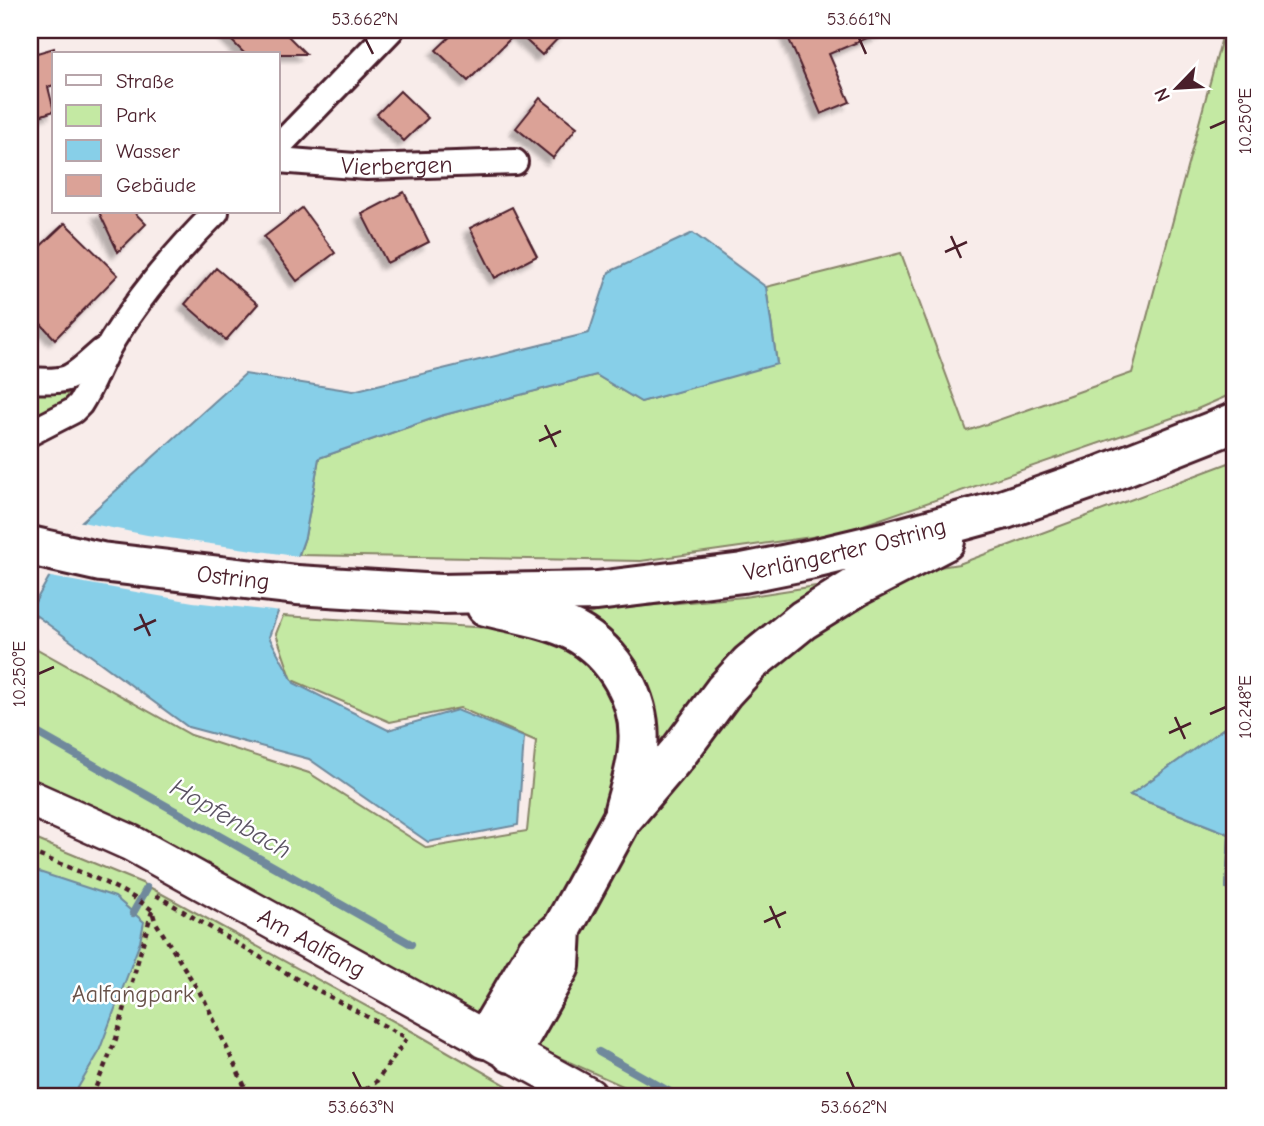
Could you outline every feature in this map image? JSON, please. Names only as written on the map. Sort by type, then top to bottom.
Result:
[{"type":"main road","name":"Verlängerter Ostring","points":[[440,594],[597,590],[743,573],[813,559],[1006,509],[1234,423]]},
{"type":"main road","points":[[498,1046],[560,966],[562,929],[622,819],[678,753],[724,691],[750,663],[803,620],[856,587],[1006,509]]},
{"type":"main road","name":"Ostring","points":[[30,546],[101,562],[162,570],[297,584],[440,594]]},
{"type":"main road","points":[[440,594],[558,625],[589,641],[610,660],[630,694],[639,730],[636,764],[622,819]]},
{"type":"main road","name":"Am Aalfang","points":[[30,797],[131,843],[589,1096]]},
{"type":"street","points":[[280,145],[391,30]]},
{"type":"street","name":"Vierbergen","points":[[280,160],[367,167],[515,162]]},
{"type":"street","points":[[31,430],[73,411],[80,404],[110,344],[145,290],[177,251],[214,214]]},
{"type":"street","points":[[30,380],[72,378],[110,344]]},
{"type":"path","points":[[30,852],[132,897],[152,910],[155,921],[205,1001],[248,1096]]},
{"type":"path","points":[[147,888],[272,965],[407,1038],[376,1082],[357,1096]]},
{"type":"path","points":[[92,1096],[116,1039],[152,910]]},
{"type":"green space","points":[[1224,30],[1234,30],[1234,393],[1195,410],[840,533],[641,561],[299,555],[305,537],[319,458],[440,416],[596,375],[641,402],[777,363],[766,287],[901,253],[967,431],[1132,373]]},
{"type":"green space","points":[[80,388],[58,407],[30,415],[30,392],[67,394]]},
{"type":"green space","points":[[1234,461],[1234,721],[1130,795],[1229,834],[1226,888],[1234,892],[1234,1096],[645,1096],[538,1048],[30,779],[30,645],[191,735],[309,773],[427,848],[527,831],[536,741],[460,708],[390,722],[292,680],[276,634],[283,616],[544,631],[600,610],[744,597],[959,564]]},
{"type":"green space","name":"Aalfangpark","points":[[30,837],[142,883],[525,1096],[30,1096]]},
{"type":"water","points":[[693,233],[766,287],[777,364],[641,402],[596,375],[440,416],[319,458],[305,537],[269,637],[294,683],[388,730],[457,710],[524,737],[518,825],[428,842],[309,759],[188,727],[30,611],[79,524],[245,374],[353,391],[589,333],[609,272]]},
{"type":"water","points":[[1234,721],[1234,892],[1226,888],[1229,834],[1130,795]]},
{"type":"water","points":[[30,869],[115,897],[144,922],[140,942],[98,1054],[73,1096],[30,1096]]},
{"type":"pier","points":[[77,521],[147,535],[302,557],[282,612],[193,602],[45,576]]},
{"type":"building","points":[[221,30],[282,30],[306,54],[280,52],[243,52]]},
{"type":"building","points":[[457,30],[566,30],[542,55],[517,32],[468,81],[436,50]]},
{"type":"building","points":[[785,30],[886,30],[829,54],[850,102],[821,114]]},
{"type":"building","points":[[34,45],[37,53],[54,48],[54,52],[52,86],[48,87],[52,112],[30,119],[30,46]]},
{"type":"building","points":[[400,91],[428,118],[404,141],[377,114]]},
{"type":"building","points":[[540,98],[577,127],[553,158],[516,128]]},
{"type":"building","points":[[404,192],[429,242],[387,263],[362,214]]},
{"type":"building","points":[[512,207],[537,256],[495,278],[470,228]]},
{"type":"building","points":[[302,208],[335,253],[297,281],[264,237]]},
{"type":"building","points":[[100,214],[136,214],[146,224],[118,252]]},
{"type":"building","points":[[65,223],[118,275],[55,339],[30,312],[30,256]]},
{"type":"building","points":[[216,268],[258,304],[226,340],[185,304]]},
{"type":"waterway","name":"Hopfenbach","points":[[30,729],[411,944]]},
{"type":"waterway","points":[[133,913],[147,888]]},
{"type":"waterway","name":"Hopfenbach","points":[[599,1052],[677,1096]]}]
